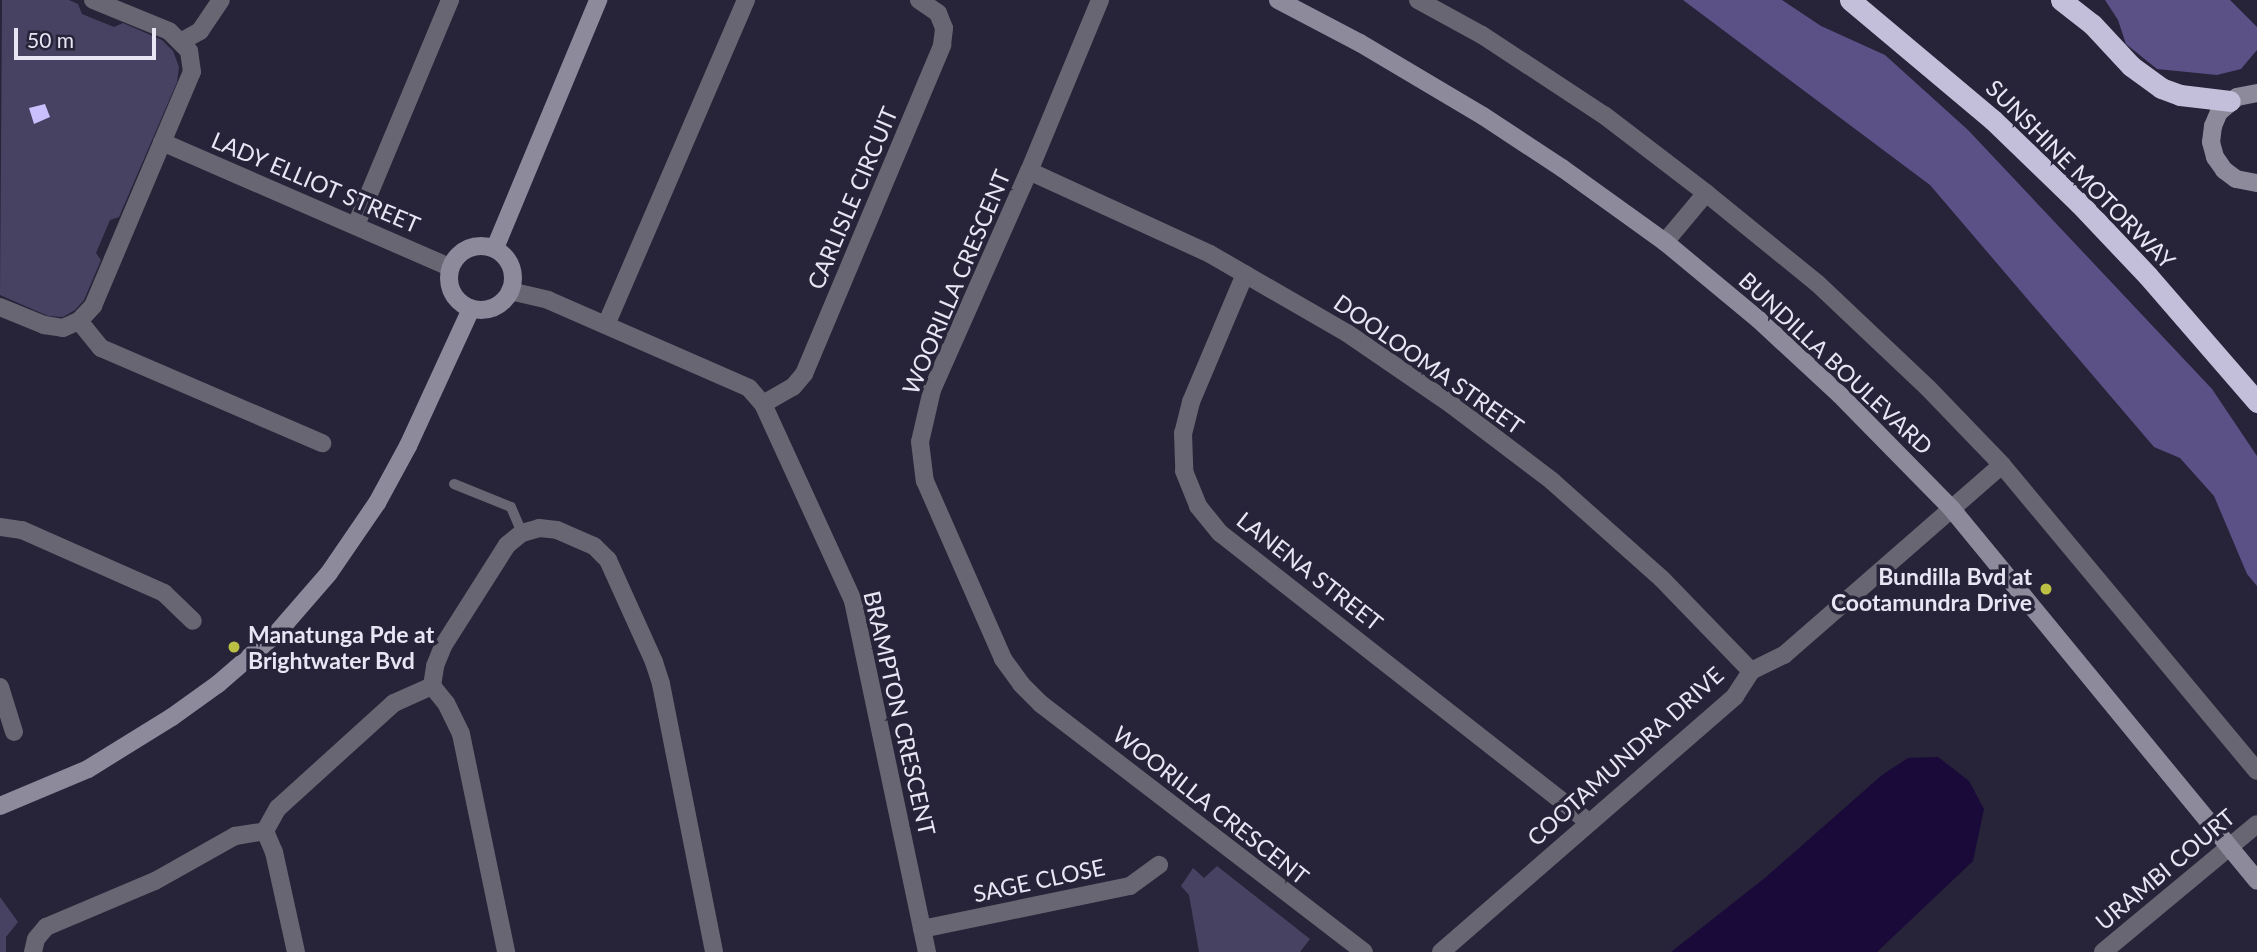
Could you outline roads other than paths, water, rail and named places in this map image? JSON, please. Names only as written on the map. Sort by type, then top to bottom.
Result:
[{"type":"highway","name":"SUNSHINE MOTORWAY","points":[[1850,0],[1993,120],[2079,203],[2192,325],[2257,402]]},
{"type":"highway","points":[[2061,0],[2092,24],[2131,66],[2161,88],[2180,95],[2247,93]]},
{"type":"street","points":[[0,307],[44,325],[63,328],[79,321],[93,306],[192,72],[189,51],[182,41],[169,31],[93,0]]},
{"type":"street","points":[[182,41],[200,31],[221,0]]},
{"type":"street","points":[[356,225],[450,0]]},
{"type":"street","points":[[495,248],[598,0]]},
{"type":"street","points":[[607,325],[746,0]]},
{"type":"street","name":"CARLISLE CIRCUIT","points":[[763,404],[793,387],[804,374],[942,46],[944,28],[938,13],[919,0]]},
{"type":"street","name":"WOORILLA CRESCENT","points":[[1100,0],[1030,171],[932,390],[920,442],[925,481],[1003,659],[1020,684],[1041,704],[1364,952]]},
{"type":"street","name":"BUNDILLA BOULEVARD","points":[[1278,0],[1360,43],[1483,116],[1665,242],[1840,395],[1951,508],[2257,880]]},
{"type":"street","name":"BUNDILLA BOULEVARD","points":[[1418,0],[1482,35],[1604,115],[1818,284],[1928,388],[2002,465],[2257,771]]},
{"type":"street","points":[[2247,93],[2219,112],[2213,126],[2211,142],[2215,157],[2224,170],[2236,179],[2255,185]]},
{"type":"street","name":"LADY ELLIOT STREET","points":[[162,142],[450,267]]},
{"type":"street","name":"DOOLOOMA STREET","points":[[1030,171],[1210,254],[1347,333],[1452,405],[1552,481],[1661,578],[1751,671]]},
{"type":"street","points":[[1665,242],[1706,193]]},
{"type":"street","points":[[473,246],[495,248],[510,263],[513,274],[510,291],[501,303],[492,308],[471,309],[454,297],[450,288],[450,267],[463,250],[473,246]]},
{"type":"street","name":"LANENA STREET","points":[[1245,274],[1191,402],[1183,433],[1184,471],[1198,506],[1220,533],[1589,822]]},
{"type":"street","name":"BRAMPTON CRESCENT","points":[[510,291],[548,300],[749,387],[763,404],[853,601],[927,952]]},
{"type":"street","points":[[0,806],[88,769],[140,737],[218,684],[278,633],[329,573],[377,503],[408,446],[471,309]]},
{"type":"street","points":[[79,321],[101,348],[322,443]]},
{"type":"street","name":"COOTAMUNDRA DRIVE","points":[[1441,952],[1735,696],[1751,671],[1784,655],[2002,465]]},
{"type":"street","points":[[0,527],[22,530],[164,593],[193,621]]},
{"type":"street","points":[[506,952],[461,734],[446,703],[432,686],[435,666],[443,646],[507,544],[522,533],[539,528],[557,530],[594,546],[608,560],[654,662],[661,684],[714,952]]},
{"type":"street","points":[[265,831],[278,808],[394,703],[432,686]]},
{"type":"street","points":[[0,687],[14,732]]},
{"type":"street","name":"URAMBI COURT","points":[[2104,952],[2257,824]]},
{"type":"street","points":[[33,952],[36,939],[46,927],[155,881],[235,836],[265,831]]},
{"type":"street","points":[[265,831],[274,852],[296,952]]},
{"type":"street","name":"SAGE CLOSE","points":[[922,929],[1130,886],[1159,865]]},
{"type":"lane","points":[[454,484],[511,507],[522,533]]},
{"type":"place","name":"Bundilla Bvd at Cootamundra Drive","points":[[2046,589]]},
{"type":"place","name":"Manatunga Pde at Brightwater Bvd","points":[[234,647]]}]
